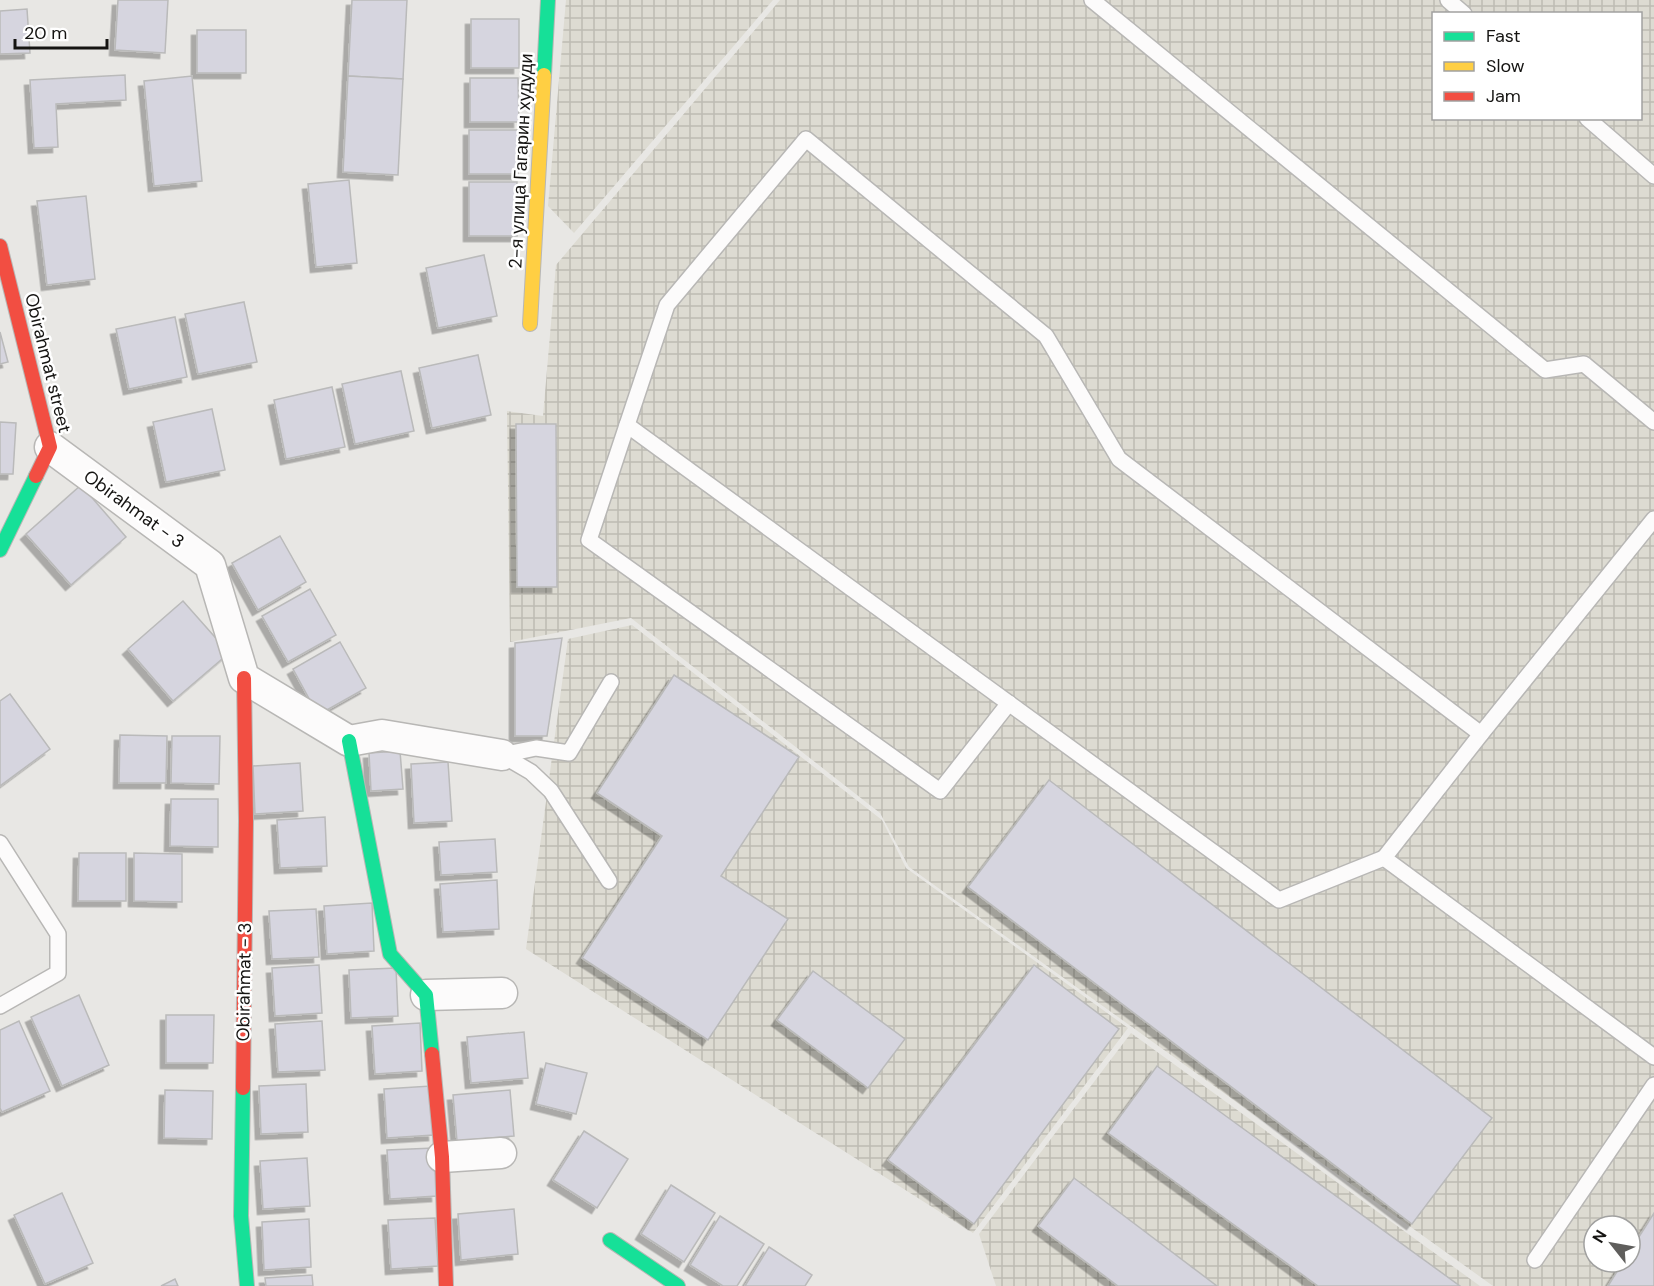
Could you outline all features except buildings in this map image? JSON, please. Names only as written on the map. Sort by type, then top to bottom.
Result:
[{"type":"street","name":"2-я улица Гагарин худуди","points":[[530,324],[548,0]]},
{"type":"street","name":"Obirahmat street","points":[[0,246],[50,447],[0,550]]},
{"type":"street","name":"Obirahmat - 3","points":[[50,447],[210,565],[243,678],[246,821],[240,1216],[248,1286]]},
{"type":"street","points":[[243,678],[349,741],[382,735],[502,755]]},
{"type":"street","points":[[349,741],[390,954],[426,995],[441,1157],[446,1286]]},
{"type":"street","points":[[426,995],[502,993]]},
{"type":"street","points":[[441,1157],[501,1153]]},
{"type":"street","points":[[610,1240],[678,1286]]},
{"type":"lane","points":[[1092,0],[1545,370],[1584,364],[1654,422]]},
{"type":"lane","points":[[1448,0],[1462,12]]},
{"type":"lane","points":[[1589,120],[1654,176]]},
{"type":"lane","points":[[1008,703],[940,791],[589,540],[667,305],[806,139],[1046,336],[1119,459],[1481,734]]},
{"type":"lane","points":[[627,425],[1279,900],[1384,858],[1654,519]]},
{"type":"lane","points":[[502,755],[536,748],[569,753],[611,682]]},
{"type":"lane","points":[[502,755],[531,772],[551,791],[609,881]]},
{"type":"lane","points":[[0,843],[58,934],[58,973],[0,1006]]},
{"type":"lane","points":[[1384,858],[1654,1057]]},
{"type":"lane","points":[[1535,1260],[1654,1085]]},
{"type":"shaded area","points":[[566,0],[773,0],[574,233],[548,206]]},
{"type":"shaded area","points":[[780,0],[1654,0],[1654,1286],[1493,1286],[909,867],[880,813],[631,618],[510,642],[507,411],[543,416],[556,265]]},
{"type":"shaded area","points":[[632,625],[882,820],[906,868],[1128,1028],[973,1233],[526,949],[568,639]]},
{"type":"shaded area","points":[[1131,1033],[1480,1286],[996,1286],[979,1234]]},
{"type":"traffic: fast","points":[[544,75],[548,0]]},
{"type":"traffic: fast","points":[[0,550],[36,476]]},
{"type":"traffic: fast","points":[[349,741],[390,954],[426,995],[432,1054]]},
{"type":"traffic: fast","points":[[243,1088],[241,1216],[247,1286]]},
{"type":"traffic: fast","points":[[610,1240],[678,1286]]},
{"type":"traffic: slow","points":[[530,324],[544,75]]},
{"type":"traffic: jam","points":[[0,246],[50,447],[36,476]]},
{"type":"traffic: jam","points":[[243,1088],[246,821],[244,678]]},
{"type":"traffic: jam","points":[[432,1054],[442,1157],[446,1286]]}]
